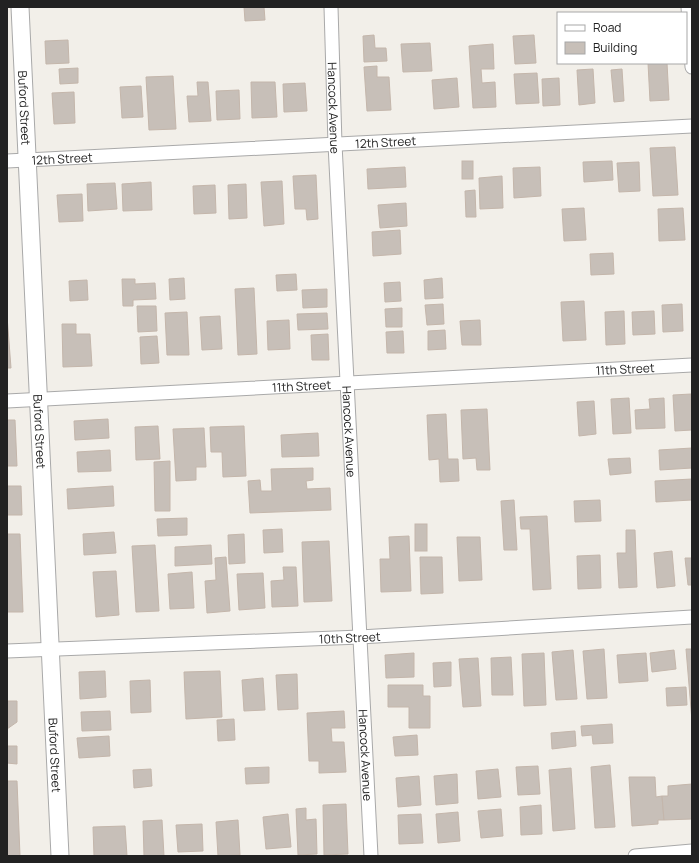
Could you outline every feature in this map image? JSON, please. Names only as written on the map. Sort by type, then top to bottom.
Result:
[{"type":"street","name":"Buford Street","points":[[20,7],[60,856]]},
{"type":"street","name":"Hancock Avenue","points":[[330,7],[335,144],[371,856]]},
{"type":"street","points":[[688,7],[692,67]]},
{"type":"street","name":"12th Street","points":[[7,161],[692,126]]},
{"type":"street","name":"11th Street","points":[[7,401],[692,365]]},
{"type":"street","name":"10th Street","points":[[7,651],[50,648],[360,637],[692,616]]},
{"type":"street","points":[[635,856],[692,851]]},
{"type":"building","points":[[244,7],[264,7],[265,20],[245,21]]},
{"type":"building","points":[[374,35],[375,48],[386,48],[387,61],[364,62],[363,36]]},
{"type":"building","points":[[534,35],[536,63],[515,64],[513,36]]},
{"type":"building","points":[[68,40],[69,63],[46,64],[45,41]]},
{"type":"building","points":[[430,43],[432,71],[403,72],[401,44]]},
{"type":"building","points":[[493,44],[494,69],[481,69],[482,83],[495,82],[496,107],[473,108],[469,46]]},
{"type":"building","points":[[648,64],[667,64],[669,100],[650,101]]},
{"type":"building","points":[[377,66],[377,77],[389,77],[391,110],[367,111],[364,67]]},
{"type":"building","points":[[78,68],[78,83],[60,84],[59,69]]},
{"type":"building","points":[[593,69],[595,103],[579,105],[577,70]]},
{"type":"building","points":[[622,69],[624,101],[614,102],[611,70]]},
{"type":"building","points":[[537,73],[539,103],[516,104],[514,74]]},
{"type":"building","points":[[173,76],[176,129],[149,130],[146,77]]},
{"type":"building","points":[[457,78],[459,107],[434,109],[432,80]]},
{"type":"building","points":[[559,78],[560,105],[543,106],[542,79]]},
{"type":"building","points":[[197,82],[208,82],[211,121],[189,122],[187,96],[198,96]]},
{"type":"building","points":[[251,82],[275,82],[277,117],[252,118]]},
{"type":"building","points":[[305,83],[307,111],[284,112],[283,84]]},
{"type":"building","points":[[141,86],[143,117],[122,118],[120,87]]},
{"type":"building","points":[[239,90],[240,119],[217,120],[216,91]]},
{"type":"building","points":[[74,92],[75,123],[54,124],[52,93]]},
{"type":"building","points":[[675,147],[678,195],[653,196],[650,148]]},
{"type":"building","points":[[462,161],[473,161],[473,179],[462,179]]},
{"type":"building","points":[[612,161],[613,180],[584,182],[583,162]]},
{"type":"building","points":[[639,162],[640,191],[619,192],[617,163]]},
{"type":"building","points":[[405,167],[406,187],[368,189],[367,169]]},
{"type":"building","points":[[540,167],[541,196],[514,198],[513,168]]},
{"type":"building","points":[[316,175],[318,219],[307,220],[306,209],[295,209],[293,176]]},
{"type":"building","points":[[502,176],[503,208],[480,209],[479,178]]},
{"type":"building","points":[[282,181],[284,224],[264,226],[261,182]]},
{"type":"building","points":[[151,182],[152,210],[123,211],[122,184]]},
{"type":"building","points":[[115,183],[117,209],[88,211],[87,184]]},
{"type":"building","points":[[246,184],[247,218],[229,219],[228,185]]},
{"type":"building","points":[[215,185],[216,213],[194,214],[193,186]]},
{"type":"building","points":[[475,190],[476,217],[466,217],[465,191]]},
{"type":"building","points":[[82,194],[83,221],[59,222],[57,195]]},
{"type":"building","points":[[406,203],[407,226],[380,228],[378,205]]},
{"type":"building","points":[[584,208],[586,240],[564,241],[562,209]]},
{"type":"building","points":[[683,208],[685,240],[659,241],[658,209]]},
{"type":"building","points":[[400,230],[401,254],[373,256],[372,232]]},
{"type":"building","points":[[613,253],[614,274],[591,275],[590,254]]},
{"type":"building","points":[[296,274],[297,290],[277,291],[276,275]]},
{"type":"building","points":[[184,278],[185,299],[170,300],[169,279]]},
{"type":"building","points":[[442,278],[443,298],[425,299],[424,280]]},
{"type":"building","points":[[122,279],[135,279],[135,284],[155,283],[156,299],[133,300],[133,306],[123,306]]},
{"type":"building","points":[[87,280],[88,300],[70,301],[69,281]]},
{"type":"building","points":[[400,282],[401,301],[385,302],[384,283]]},
{"type":"building","points":[[254,288],[257,354],[238,355],[235,289]]},
{"type":"building","points":[[327,289],[327,307],[303,308],[302,290]]},
{"type":"building","points":[[584,301],[586,340],[563,341],[561,302]]},
{"type":"building","points":[[443,304],[444,324],[427,325],[425,305]]},
{"type":"building","points":[[682,304],[683,331],[663,332],[662,305]]},
{"type":"building","points":[[137,306],[156,306],[157,331],[138,332]]},
{"type":"building","points":[[402,308],[402,327],[386,327],[385,309]]},
{"type":"building","points":[[624,311],[625,344],[606,345],[605,312]]},
{"type":"building","points":[[654,311],[655,334],[633,335],[632,312]]},
{"type":"building","points":[[187,312],[189,355],[167,355],[165,313]]},
{"type":"building","points":[[327,313],[328,329],[298,330],[297,314]]},
{"type":"building","points":[[7,316],[11,368],[7,368]]},
{"type":"building","points":[[220,316],[222,349],[202,350],[200,317]]},
{"type":"building","points":[[289,320],[290,349],[268,350],[267,321]]},
{"type":"building","points":[[480,320],[481,345],[462,345],[460,321]]},
{"type":"building","points":[[62,324],[76,324],[76,334],[90,334],[92,366],[63,367]]},
{"type":"building","points":[[445,330],[446,349],[428,350],[428,331]]},
{"type":"building","points":[[403,331],[404,353],[387,353],[386,332]]},
{"type":"building","points":[[328,334],[329,360],[312,360],[311,335]]},
{"type":"building","points":[[157,336],[159,363],[141,364],[140,337]]},
{"type":"building","points":[[691,394],[692,430],[675,431],[673,395]]},
{"type":"building","points":[[629,398],[631,433],[613,434],[611,399]]},
{"type":"building","points":[[664,398],[665,428],[636,429],[635,410],[650,409],[649,399]]},
{"type":"building","points":[[594,401],[596,434],[579,436],[577,402]]},
{"type":"building","points":[[487,409],[490,470],[477,470],[476,458],[463,459],[461,410]]},
{"type":"building","points":[[446,414],[448,459],[458,459],[459,481],[440,482],[439,459],[429,460],[427,415]]},
{"type":"building","points":[[108,419],[109,438],[75,440],[74,421]]},
{"type":"building","points":[[7,420],[15,420],[17,466],[7,466]]},
{"type":"building","points":[[158,426],[160,459],[136,460],[135,427]]},
{"type":"building","points":[[244,426],[246,476],[223,477],[222,452],[211,452],[210,427]]},
{"type":"building","points":[[204,428],[206,467],[196,467],[196,480],[176,481],[173,429]]},
{"type":"building","points":[[318,433],[319,456],[282,457],[281,435]]},
{"type":"building","points":[[692,448],[692,468],[660,470],[659,450]]},
{"type":"building","points":[[110,450],[111,471],[78,472],[77,452]]},
{"type":"building","points":[[630,458],[631,473],[610,475],[608,459]]},
{"type":"building","points":[[170,461],[170,511],[155,511],[154,462]]},
{"type":"building","points":[[313,468],[313,480],[306,481],[307,489],[330,488],[331,510],[250,513],[248,481],[260,480],[261,491],[272,491],[271,469]]},
{"type":"building","points":[[692,479],[692,500],[656,502],[655,481]]},
{"type":"building","points":[[7,486],[21,486],[22,515],[7,515]]},
{"type":"building","points":[[113,486],[114,506],[68,509],[67,489]]},
{"type":"building","points":[[514,500],[517,550],[504,550],[501,501]]},
{"type":"building","points":[[600,500],[601,521],[575,522],[574,501]]},
{"type":"building","points":[[547,516],[551,589],[533,590],[530,529],[521,529],[520,517]]},
{"type":"building","points":[[187,518],[187,535],[158,536],[157,519]]},
{"type":"building","points":[[415,524],[427,524],[427,551],[415,551]]},
{"type":"building","points":[[282,529],[283,552],[264,553],[263,530]]},
{"type":"building","points":[[626,530],[635,530],[637,587],[619,588],[617,553],[626,553]]},
{"type":"building","points":[[114,532],[116,553],[84,555],[83,534]]},
{"type":"building","points":[[7,534],[20,534],[23,612],[7,612]]},
{"type":"building","points":[[244,534],[245,563],[229,564],[228,535]]},
{"type":"building","points":[[409,536],[411,591],[381,592],[380,559],[390,559],[389,537]]},
{"type":"building","points":[[457,537],[480,537],[482,580],[459,581]]},
{"type":"building","points":[[329,541],[332,601],[304,602],[302,542]]},
{"type":"building","points":[[155,545],[159,611],[136,612],[132,546]]},
{"type":"building","points":[[211,545],[212,564],[175,566],[175,547]]},
{"type":"building","points":[[672,551],[675,586],[657,588],[654,553]]},
{"type":"building","points":[[600,555],[601,588],[578,589],[577,556]]},
{"type":"building","points":[[226,557],[230,611],[207,613],[205,581],[216,580],[215,558]]},
{"type":"building","points":[[420,557],[442,557],[443,593],[421,594]]},
{"type":"building","points":[[685,558],[692,558],[692,585],[688,585]]},
{"type":"building","points":[[283,567],[296,567],[298,606],[272,607],[271,581],[284,580]]},
{"type":"building","points":[[116,571],[119,615],[96,617],[93,572]]},
{"type":"building","points":[[192,572],[194,608],[170,609],[168,574]]},
{"type":"building","points":[[263,573],[265,608],[239,610],[237,574]]},
{"type":"building","points":[[604,649],[607,698],[587,699],[583,651]]},
{"type":"building","points":[[686,649],[692,649],[692,721]]},
{"type":"building","points":[[573,650],[577,699],[556,700],[552,652]]},
{"type":"building","points":[[674,650],[676,669],[652,672],[650,653]]},
{"type":"building","points":[[414,653],[414,677],[386,678],[385,655]]},
{"type":"building","points":[[544,653],[546,705],[524,706],[522,654]]},
{"type":"building","points":[[646,653],[648,681],[619,683],[617,655]]},
{"type":"building","points":[[511,657],[513,695],[492,695],[491,658]]},
{"type":"building","points":[[478,658],[481,706],[463,707],[459,659]]},
{"type":"building","points":[[451,662],[451,686],[434,687],[433,663]]},
{"type":"building","points":[[105,671],[106,697],[80,699],[79,672]]},
{"type":"building","points":[[220,671],[222,717],[186,719],[184,672]]},
{"type":"building","points":[[297,674],[298,709],[278,710],[276,675]]},
{"type":"building","points":[[263,678],[265,710],[244,711],[242,680]]},
{"type":"building","points":[[150,680],[151,712],[131,713],[130,681]]},
{"type":"building","points":[[388,685],[423,685],[423,696],[430,696],[430,728],[409,728],[409,707],[388,707]]},
{"type":"building","points":[[686,687],[687,705],[667,706],[666,688]]},
{"type":"building","points":[[7,701],[17,701],[17,722],[7,729]]},
{"type":"building","points":[[110,711],[111,730],[82,731],[81,712]]},
{"type":"building","points":[[344,711],[345,728],[331,728],[332,742],[344,742],[346,772],[319,773],[319,761],[309,761],[307,713]]},
{"type":"building","points":[[234,719],[235,740],[218,741],[217,720]]},
{"type":"building","points":[[612,724],[613,743],[593,744],[592,735],[582,736],[581,726]]},
{"type":"building","points":[[575,731],[576,746],[552,749],[551,733]]},
{"type":"building","points":[[417,735],[418,755],[395,756],[393,737]]},
{"type":"building","points":[[109,736],[110,756],[79,758],[77,738]]},
{"type":"building","points":[[7,746],[17,746],[17,764],[7,763]]},
{"type":"building","points":[[610,765],[615,827],[595,828],[591,767]]},
{"type":"building","points":[[538,766],[540,794],[518,795],[516,767]]},
{"type":"building","points":[[269,767],[269,783],[246,784],[245,768]]},
{"type":"building","points":[[571,768],[575,829],[553,831],[549,770]]},
{"type":"building","points":[[151,769],[152,786],[134,788],[133,770]]},
{"type":"building","points":[[498,769],[501,797],[478,799],[476,771]]},
{"type":"building","points":[[457,774],[458,803],[436,805],[434,776]]},
{"type":"building","points":[[419,776],[421,805],[398,807],[396,778]]},
{"type":"building","points":[[629,777],[655,777],[656,797],[662,796],[664,820],[658,820],[658,824],[632,826]]},
{"type":"building","points":[[7,781],[17,781],[20,856],[7,856]]},
{"type":"building","points":[[692,784],[692,819],[664,820],[662,796],[668,796],[668,786]]},
{"type":"building","points":[[346,804],[348,854],[324,855],[323,805]]},
{"type":"building","points":[[541,805],[542,834],[521,835],[520,807]]},
{"type":"building","points":[[306,808],[306,820],[316,819],[317,854],[298,855],[296,809]]},
{"type":"building","points":[[501,809],[503,836],[481,838],[478,811]]},
{"type":"building","points":[[458,812],[460,841],[438,843],[436,814]]},
{"type":"building","points":[[288,814],[291,847],[266,849],[263,817]]},
{"type":"building","points":[[421,814],[423,843],[399,844],[398,815]]},
{"type":"building","points":[[162,820],[164,856],[144,856],[143,821]]},
{"type":"building","points":[[238,820],[240,855],[218,856],[216,822]]},
{"type":"building","points":[[202,824],[203,851],[178,852],[176,825]]},
{"type":"building","points":[[125,826],[127,856],[94,856],[93,827]]}]
